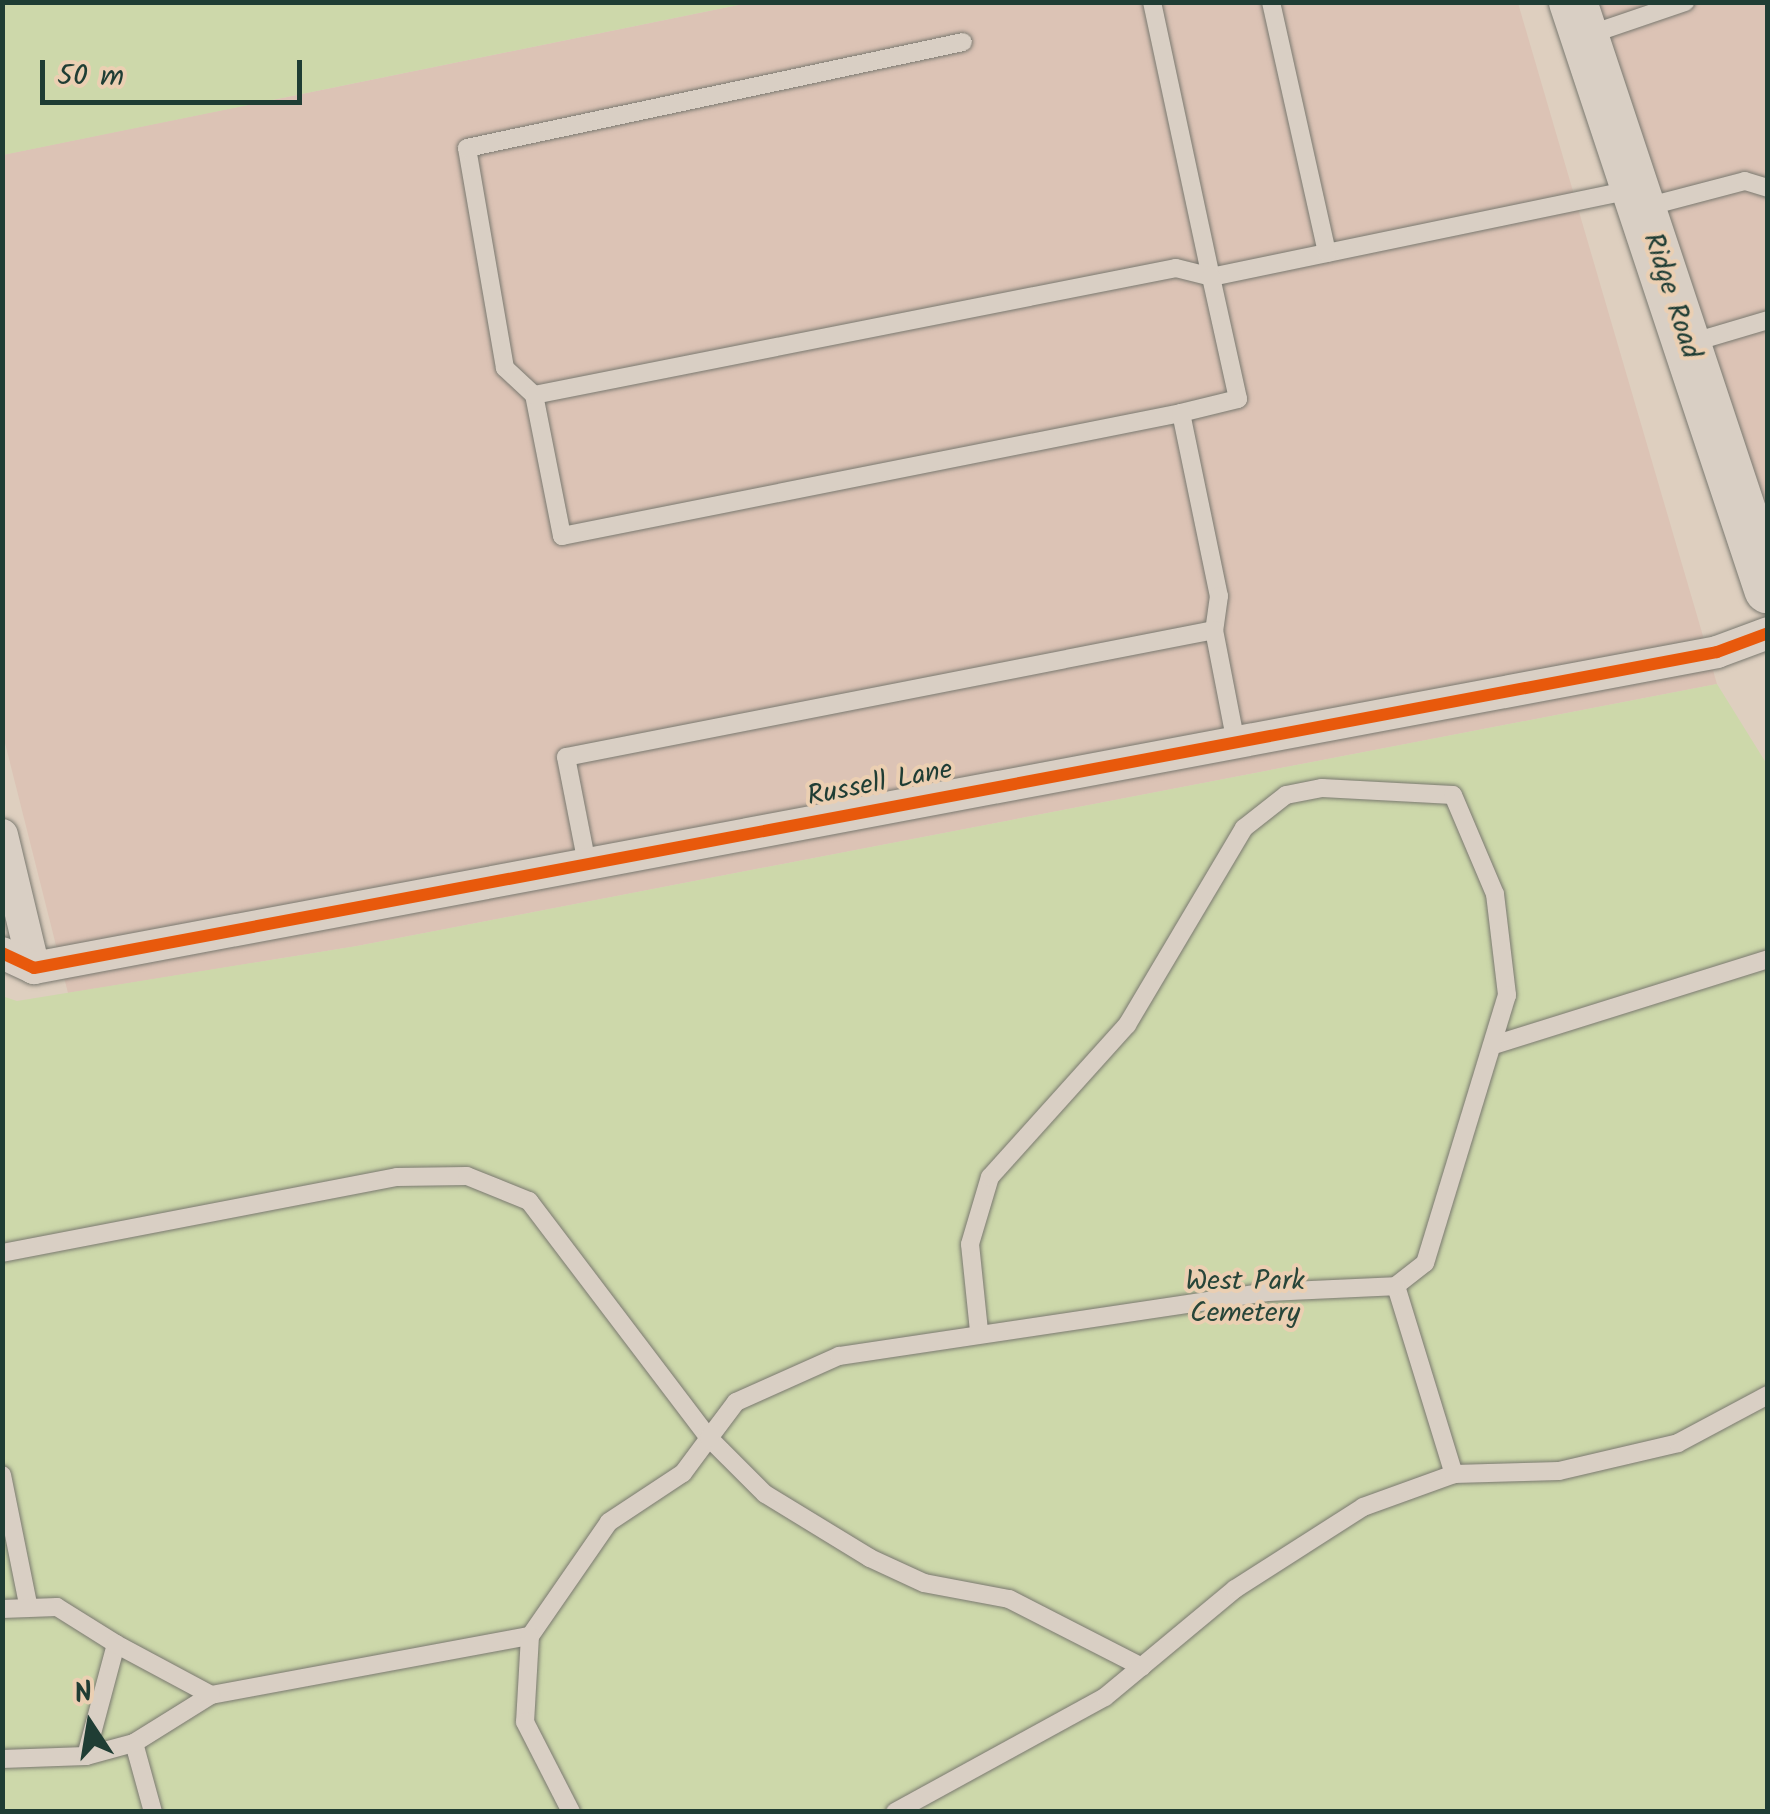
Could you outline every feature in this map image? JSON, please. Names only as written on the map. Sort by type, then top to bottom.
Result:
[{"type":"main road","name":"Ridge Road","points":[[1579,20],[1768,590]]},
{"type":"street","name":"Russell Lane","points":[[34,968],[1717,652],[1768,633]]},
{"type":"street","points":[[2,835],[34,968]]},
{"type":"street","points":[[2,954],[34,968]]},
{"type":"lane","points":[[963,42],[467,148],[505,368],[534,395],[562,536],[1238,399],[1152,2]]},
{"type":"lane","points":[[1271,2],[1327,254]]},
{"type":"lane","points":[[1579,20],[1685,2]]},
{"type":"lane","points":[[534,395],[1176,268],[1211,277],[1746,180],[1768,188]]},
{"type":"lane","points":[[1687,344],[1768,320]]},
{"type":"lane","points":[[1181,413],[1219,596],[1214,630],[1236,743]]},
{"type":"lane","points":[[588,864],[566,757],[1214,630]]},
{"type":"lane","points":[[570,1812],[526,1722],[530,1636],[608,1522],[683,1473],[736,1402],[780,1376],[838,1356],[978,1331],[1266,1292],[1396,1286],[1425,1263],[1494,1045],[1508,942],[1454,794],[1365,788],[1286,795],[1244,828],[1127,1025],[990,1177],[970,1244],[978,1331]]},
{"type":"lane","points":[[1494,1045],[1768,959]]},
{"type":"lane","points":[[2,1253],[398,1177],[467,1176],[501,1186],[549,1220],[708,1438],[765,1494],[870,1558],[924,1583],[1009,1600],[1142,1668]]},
{"type":"lane","points":[[1396,1286],[1454,1474]]},
{"type":"lane","points":[[895,1812],[1049,1733],[1142,1668],[1299,1544],[1363,1507],[1454,1474],[1559,1470],[1678,1444],[1768,1394]]},
{"type":"lane","points":[[2,1475],[28,1604]]},
{"type":"lane","points":[[2,1609],[28,1604],[57,1607],[116,1644],[212,1695]]},
{"type":"lane","points":[[2,1758],[86,1756],[134,1744],[212,1695],[530,1636]]},
{"type":"lane","points":[[86,1756],[116,1644]]},
{"type":"lane","points":[[134,1744],[152,1812]]},
{"type":"shaded area","points":[[748,3],[1518,3],[1717,684],[357,946],[68,993],[3,735],[2,155]]},
{"type":"shaded area","points":[[1573,3],[1767,3],[1767,589]]},
{"type":"green space","points":[[3,2],[748,2],[748,3],[3,155]]},
{"type":"green space","name":"West Park Cemetery","points":[[1717,684],[1768,766],[1767,1811],[3,1811],[2,996],[17,1001],[357,946]]},
{"type":"cycle path","points":[[2,953],[34,968],[1717,652],[1768,633]]}]
